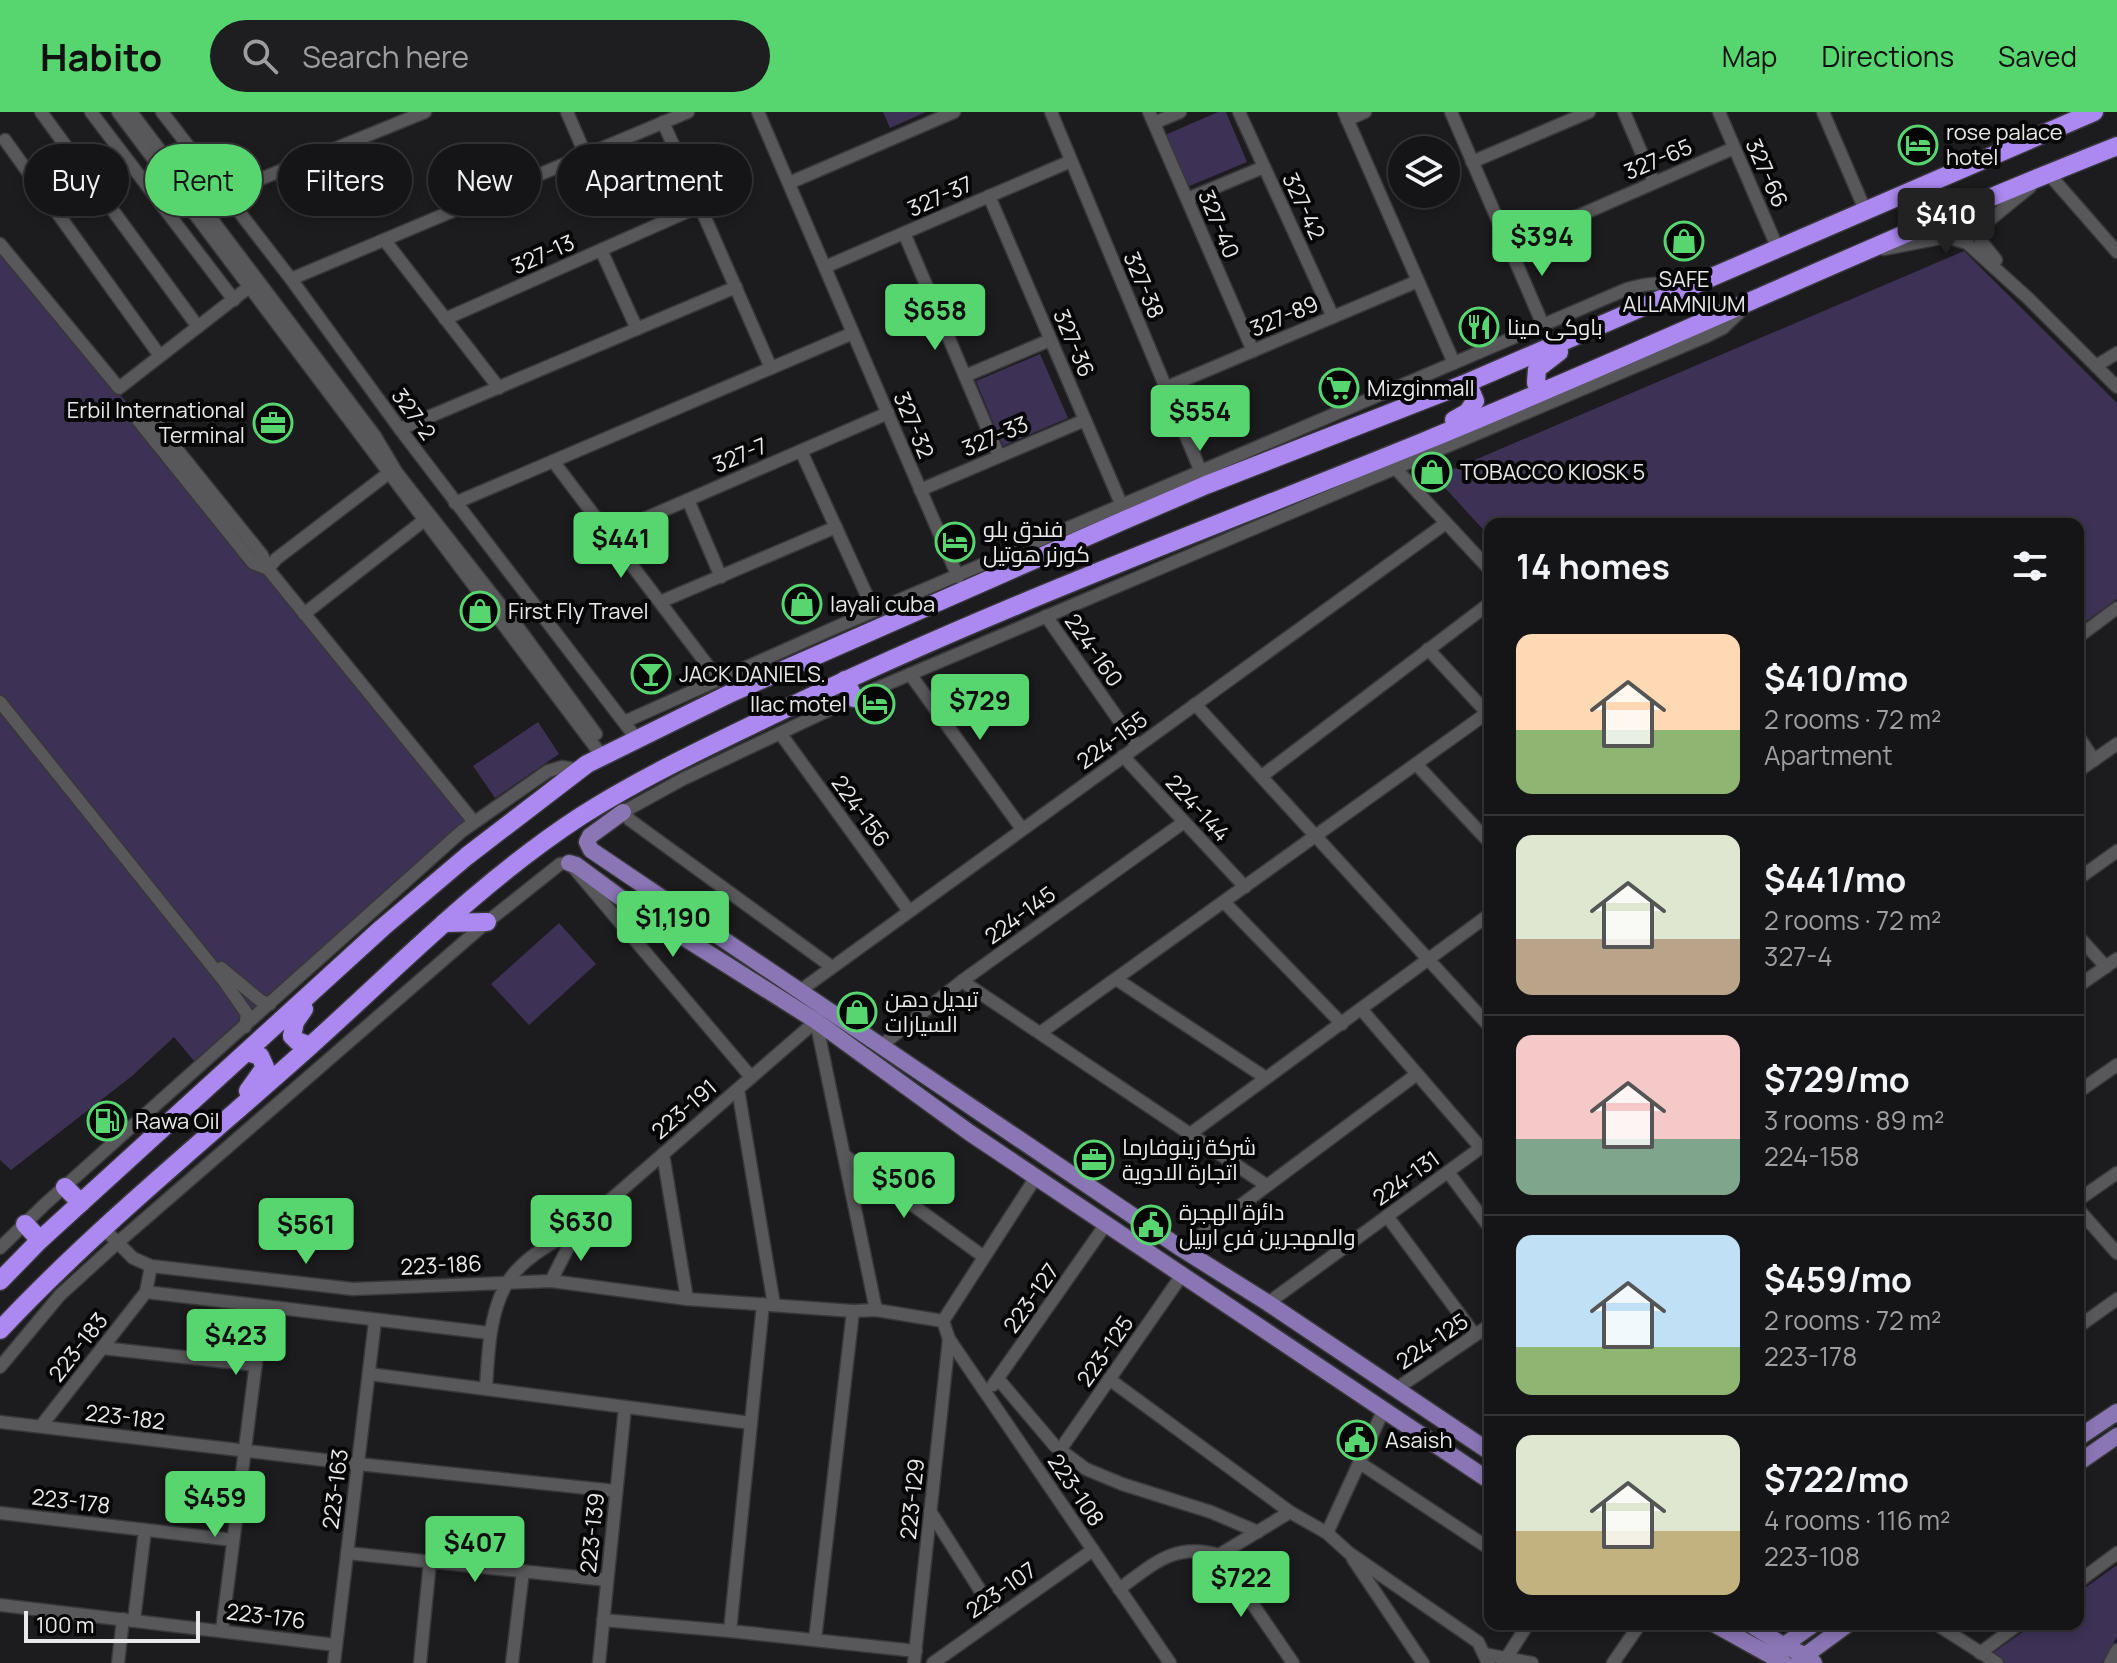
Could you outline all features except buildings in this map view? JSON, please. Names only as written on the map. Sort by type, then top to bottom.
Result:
[{"type":"highway","points":[[0,1281],[40,1240],[382,928],[467,856],[580,770],[606,754],[818,653],[1068,546],[1248,460],[1462,385],[2094,112]]},
{"type":"highway","points":[[0,1330],[103,1228],[444,923],[515,864],[578,819],[619,804],[657,771],[845,680],[1000,612],[1279,509],[1542,390],[2117,146]]},
{"type":"highway","points":[[1542,390],[1535,378],[1540,365],[1595,328]]},
{"type":"highway","points":[[1426,441],[1472,409],[1475,401],[1473,393],[1462,385]]},
{"type":"highway","points":[[1044,539],[1068,546]]},
{"type":"highway","points":[[818,653],[834,628]]},
{"type":"highway","points":[[845,680],[854,698]]},
{"type":"highway","points":[[367,914],[382,928]]},
{"type":"highway","points":[[444,923],[487,922]]},
{"type":"highway","points":[[310,1046],[297,1041],[291,1030],[328,978]]},
{"type":"highway","points":[[219,1127],[265,1067],[260,1056],[247,1052]]},
{"type":"highway","points":[[65,1187],[81,1203]]},
{"type":"highway","points":[[25,1224],[40,1240]]},
{"type":"main road","points":[[619,804],[587,842],[591,850],[1182,1249],[1484,1448]]},
{"type":"main road","points":[[569,863],[816,1021],[970,1133],[1484,1477]]},
{"type":"main road","points":[[732,967],[740,949]]},
{"type":"main road","points":[[970,1133],[982,1113]]},
{"type":"main road","points":[[2084,1434],[2117,1412]]},
{"type":"main road","points":[[2084,1459],[2117,1436]]},
{"type":"main road","points":[[1723,1630],[1771,1661],[1784,1646],[1806,1630]]},
{"type":"main road","points":[[1759,1630],[1805,1660],[1841,1630]]},
{"type":"street","points":[[41,112],[198,327]]},
{"type":"street","points":[[91,112],[234,300]]},
{"type":"street","points":[[118,112],[254,283]]},
{"type":"street","points":[[131,112],[391,471],[606,754]]},
{"type":"street","points":[[262,178],[425,112]]},
{"type":"street","points":[[567,112],[581,144]]},
{"type":"street","points":[[613,144],[688,112]]},
{"type":"street","name":"327-32","points":[[758,112],[958,577]]},
{"type":"street","points":[[789,183],[954,112]]},
{"type":"street","name":"327-38","points":[[1051,112],[1201,472]]},
{"type":"street","points":[[1151,118],[1180,112]]},
{"type":"street","name":"327-42","points":[[1239,112],[1333,317]]},
{"type":"street","points":[[1365,112],[1345,116],[1454,363]]},
{"type":"street","points":[[1451,112],[1543,325]]},
{"type":"street","points":[[1472,162],[1589,112]]},
{"type":"street","points":[[1624,112],[1654,182]]},
{"type":"street","name":"327-66","points":[[1719,112],[1778,249]]},
{"type":"street","points":[[1823,112],[1866,212]]},
{"type":"street","name":"327-2","points":[[169,114],[191,144]]},
{"type":"street","name":"327-40","points":[[1151,118],[1253,351]]},
{"type":"street","points":[[663,122],[673,144]]},
{"type":"street","points":[[5,140],[160,356]]},
{"type":"street","name":"327-65","points":[[1509,246],[1734,148]]},
{"type":"street","name":"327-37","points":[[825,267],[1071,161]]},
{"type":"street","points":[[1187,199],[1264,167]]},
{"type":"street","points":[[291,279],[557,168]]},
{"type":"street","points":[[2029,299],[1983,246],[1981,230],[1987,220],[2048,173],[2117,252]]},
{"type":"street","name":"327-36","points":[[989,196],[1122,506]]},
{"type":"street","name":"327-2","points":[[243,216],[455,503],[636,738]]},
{"type":"street","name":"327-13","points":[[445,319],[678,216]]},
{"type":"street","points":[[704,216],[771,368]]},
{"type":"street","points":[[904,233],[999,456]]},
{"type":"street","points":[[1852,256],[1939,238],[1954,238],[1971,246],[2117,387]]},
{"type":"street","points":[[386,242],[499,388]]},
{"type":"street","points":[[0,244],[137,409],[137,419],[253,563],[268,569],[474,822]]},
{"type":"street","points":[[601,250],[637,329]]},
{"type":"street","name":"327-89","points":[[1165,388],[1418,281]]},
{"type":"street","points":[[624,722],[834,628],[1201,472],[1248,460],[1454,363],[1627,289],[1648,283],[1669,282],[1690,287]]},
{"type":"street","points":[[119,388],[254,283]]},
{"type":"street","points":[[400,429],[736,287]]},
{"type":"street","points":[[832,967],[630,820],[619,804],[683,779],[854,698],[1046,616],[1279,509],[1396,469],[1707,336],[1728,324],[1755,298]]},
{"type":"street","points":[[455,503],[853,333]]},
{"type":"street","points":[[965,376],[1050,340]]},
{"type":"street","points":[[2096,366],[2117,353]]},
{"type":"street","name":"327-7","points":[[609,534],[888,413]]},
{"type":"street","name":"327-33","points":[[920,490],[1085,420]]},
{"type":"street","points":[[801,451],[874,611]]},
{"type":"street","points":[[553,461],[718,679]]},
{"type":"street","points":[[1396,469],[1484,564]]},
{"type":"street","points":[[268,569],[276,559],[391,471]]},
{"type":"street","points":[[688,500],[721,577]]},
{"type":"street","points":[[304,614],[427,517]]},
{"type":"street","name":"224-155","points":[[801,990],[1446,523]]},
{"type":"street","points":[[660,602],[836,527]]},
{"type":"street","points":[[1262,776],[1484,607]]},
{"type":"street","points":[[2084,633],[2117,608]]},
{"type":"street","name":"224-160","points":[[1046,616],[1137,746]]},
{"type":"street","points":[[1428,649],[1484,710]]},
{"type":"street","points":[[910,674],[1022,829]]},
{"type":"street","points":[[0,702],[191,938],[247,1014],[245,1027]]},
{"type":"street","points":[[1195,704],[1484,1018]]},
{"type":"street","points":[[1040,1033],[1484,717]]},
{"type":"street","name":"224-156","points":[[780,733],[909,911]]},
{"type":"street","points":[[2084,767],[2117,744]]},
{"type":"street","points":[[2084,745],[2094,760]]},
{"type":"street","name":"224-144","points":[[1123,756],[1245,887]]},
{"type":"street","points":[[1416,764],[1484,837]]},
{"type":"street","points":[[0,1248],[367,914],[474,822],[548,771],[562,767],[580,770]]},
{"type":"street","name":"224-145","points":[[882,1045],[962,981],[1184,822]]},
{"type":"street","points":[[2084,875],[2117,851]]},
{"type":"street","points":[[0,1367],[60,1295],[116,1244],[487,922],[556,867],[569,863],[751,1077]]},
{"type":"street","points":[[1224,902],[1342,1024]]},
{"type":"street","points":[[1190,1134],[1484,918]]},
{"type":"street","points":[[191,938],[234,980],[261,1001],[270,1004]]},
{"type":"street","points":[[2084,941],[2111,963],[2084,982]]},
{"type":"street","points":[[1116,979],[1266,1078]]},
{"type":"street","points":[[962,981],[1266,1185]]},
{"type":"street","points":[[1361,1009],[1417,1074],[1484,1143]]},
{"type":"street","points":[[816,1021],[876,1310]]},
{"type":"street","name":"223-191","points":[[578,1228],[816,1021]]},
{"type":"street","points":[[2084,1088],[2117,1065]]},
{"type":"street","points":[[1182,1249],[1417,1074]]},
{"type":"street","points":[[730,1631],[751,1423],[768,1305],[738,1089]]},
{"type":"street","name":"224-131","points":[[1268,1303],[1484,1146]]},
{"type":"street","points":[[663,1154],[687,1299]]},
{"type":"street","points":[[844,1155],[984,1257]]},
{"type":"street","points":[[1448,1172],[1484,1220]]},
{"type":"street","points":[[2084,1196],[2117,1173]]},
{"type":"street","points":[[949,1339],[943,1321],[1036,1177]]},
{"type":"street","points":[[1387,1216],[1484,1328]]},
{"type":"street","points":[[2084,1216],[2117,1253]]},
{"type":"street","name":"223-127","points":[[985,1393],[999,1380],[1106,1224]]},
{"type":"street","name":"223-186","points":[[103,1228],[133,1258],[151,1266],[353,1289],[551,1281],[687,1299],[876,1310],[943,1321]]},
{"type":"street","points":[[486,1389],[489,1333],[508,1281],[539,1250],[578,1228]]},
{"type":"street","points":[[551,1281],[578,1228]]},
{"type":"street","points":[[151,1266],[146,1292],[489,1333]]},
{"type":"street","name":"223-125","points":[[1060,1450],[1182,1275]]},
{"type":"street","name":"223-183","points":[[41,1426],[146,1292]]},
{"type":"street","points":[[2084,1323],[2117,1299]]},
{"type":"street","points":[[222,1630],[263,1307]]},
{"type":"street","points":[[815,1640],[853,1311]]},
{"type":"street","name":"223-163","points":[[334,1663],[375,1321]]},
{"type":"street","name":"224-125","points":[[1396,1389],[1484,1330]]},
{"type":"street","name":"223-108","points":[[949,1339],[1170,1663]]},
{"type":"street","name":"223-129","points":[[915,1657],[949,1339]]},
{"type":"street","points":[[102,1348],[256,1365]]},
{"type":"street","points":[[369,1374],[751,1423]]},
{"type":"street","points":[[1109,1379],[1290,1512],[1327,1533],[1349,1553],[1478,1642],[1486,1658],[1507,1657],[1532,1663]]},
{"type":"street","points":[[999,1380],[1060,1450],[1104,1478],[1211,1512],[1258,1532]]},
{"type":"street","name":"223-139","points":[[599,1663],[625,1407]]},
{"type":"street","points":[[1327,1533],[1384,1409]]},
{"type":"street","name":"223-182","points":[[0,1422],[616,1491]]},
{"type":"street","points":[[1360,1463],[1484,1545]]},
{"type":"street","points":[[930,1511],[997,1617]]},
{"type":"street","points":[[1219,1555],[1290,1512]]},
{"type":"street","name":"223-178","points":[[0,1513],[233,1540]]},
{"type":"street","points":[[118,1663],[145,1530]]},
{"type":"street","points":[[1119,1589],[1158,1561],[1180,1552],[1200,1549],[1219,1555],[1293,1663]]},
{"type":"street","name":"223-107","points":[[933,1663],[1093,1550]]},
{"type":"street","points":[[347,1553],[607,1580]]},
{"type":"street","points":[[1349,1553],[1423,1663]]},
{"type":"street","points":[[2084,1578],[2117,1553]]},
{"type":"street","points":[[420,1663],[430,1561]]},
{"type":"street","points":[[512,1663],[523,1571]]},
{"type":"street","name":"223-176","points":[[0,1605],[336,1645]]},
{"type":"street","points":[[603,1620],[815,1640],[915,1657]]},
{"type":"street","points":[[1507,1657],[1524,1630]]},
{"type":"street","points":[[1613,1663],[1636,1630]]},
{"type":"street","points":[[1945,1630],[1997,1663]]},
{"type":"street","points":[[1980,1653],[2011,1630]]},
{"type":"street","points":[[2110,1663],[2117,1650]]},
{"type":"shaded area","points":[[883,112],[926,112],[890,128]]},
{"type":"shaded area","points":[[1218,112],[1226,112],[1247,162],[1187,187],[1165,135]]},
{"type":"shaded area","points":[[0,246],[465,821],[194,1061],[174,1037],[132,1076],[11,1170],[0,1160]]},
{"type":"shaded area","points":[[1964,251],[2117,403],[2117,599],[2084,623],[2084,518],[1484,518],[1484,530],[1435,477]]},
{"type":"shaded area","points":[[1040,354],[1068,418],[1003,446],[976,381]]},
{"type":"shaded area","points":[[538,722],[559,754],[495,798],[473,766]]},
{"type":"shaded area","points":[[559,923],[596,964],[529,1025],[491,984]]},
{"type":"shaded area","points":[[2117,1565],[2117,1637],[2102,1663],[2003,1663],[1990,1655],[2025,1630],[2084,1630],[2084,1589]]},
{"type":"place","name":"rose palace hotel","points":[[1918,145]]},
{"type":"place","name":"SAFE ALLAMNIUM","points":[[1684,241]]},
{"type":"place","name":"باوکی مینا","points":[[1479,327]]},
{"type":"place","name":"Mizginmall","points":[[1339,388]]},
{"type":"place","name":"Erbil International Terminal","points":[[273,423]]},
{"type":"place","name":"TOBACCO KIOSK 5","points":[[1432,472]]},
{"type":"place","name":"فندق بلو كورنر هوتيل","points":[[955,542]]},
{"type":"place","name":"layali cuba","points":[[802,604]]},
{"type":"place","name":"First Fly Travel","points":[[480,611]]},
{"type":"place","name":"JACK DANIELS.","points":[[651,674]]},
{"type":"place","name":"llac motel","points":[[875,704]]},
{"type":"place","name":"تبديل دهن السيارات","points":[[857,1012]]},
{"type":"place","name":"Rawa Oil","points":[[107,1121]]},
{"type":"place","name":"شركة زينوفارما اتجارة الادوية","points":[[1094,1160]]},
{"type":"place","name":"دائرة الهجرة والمهجرين فرع اربيل","points":[[1151,1225]]},
{"type":"place","name":"Asaish","points":[[1357,1440]]}]
